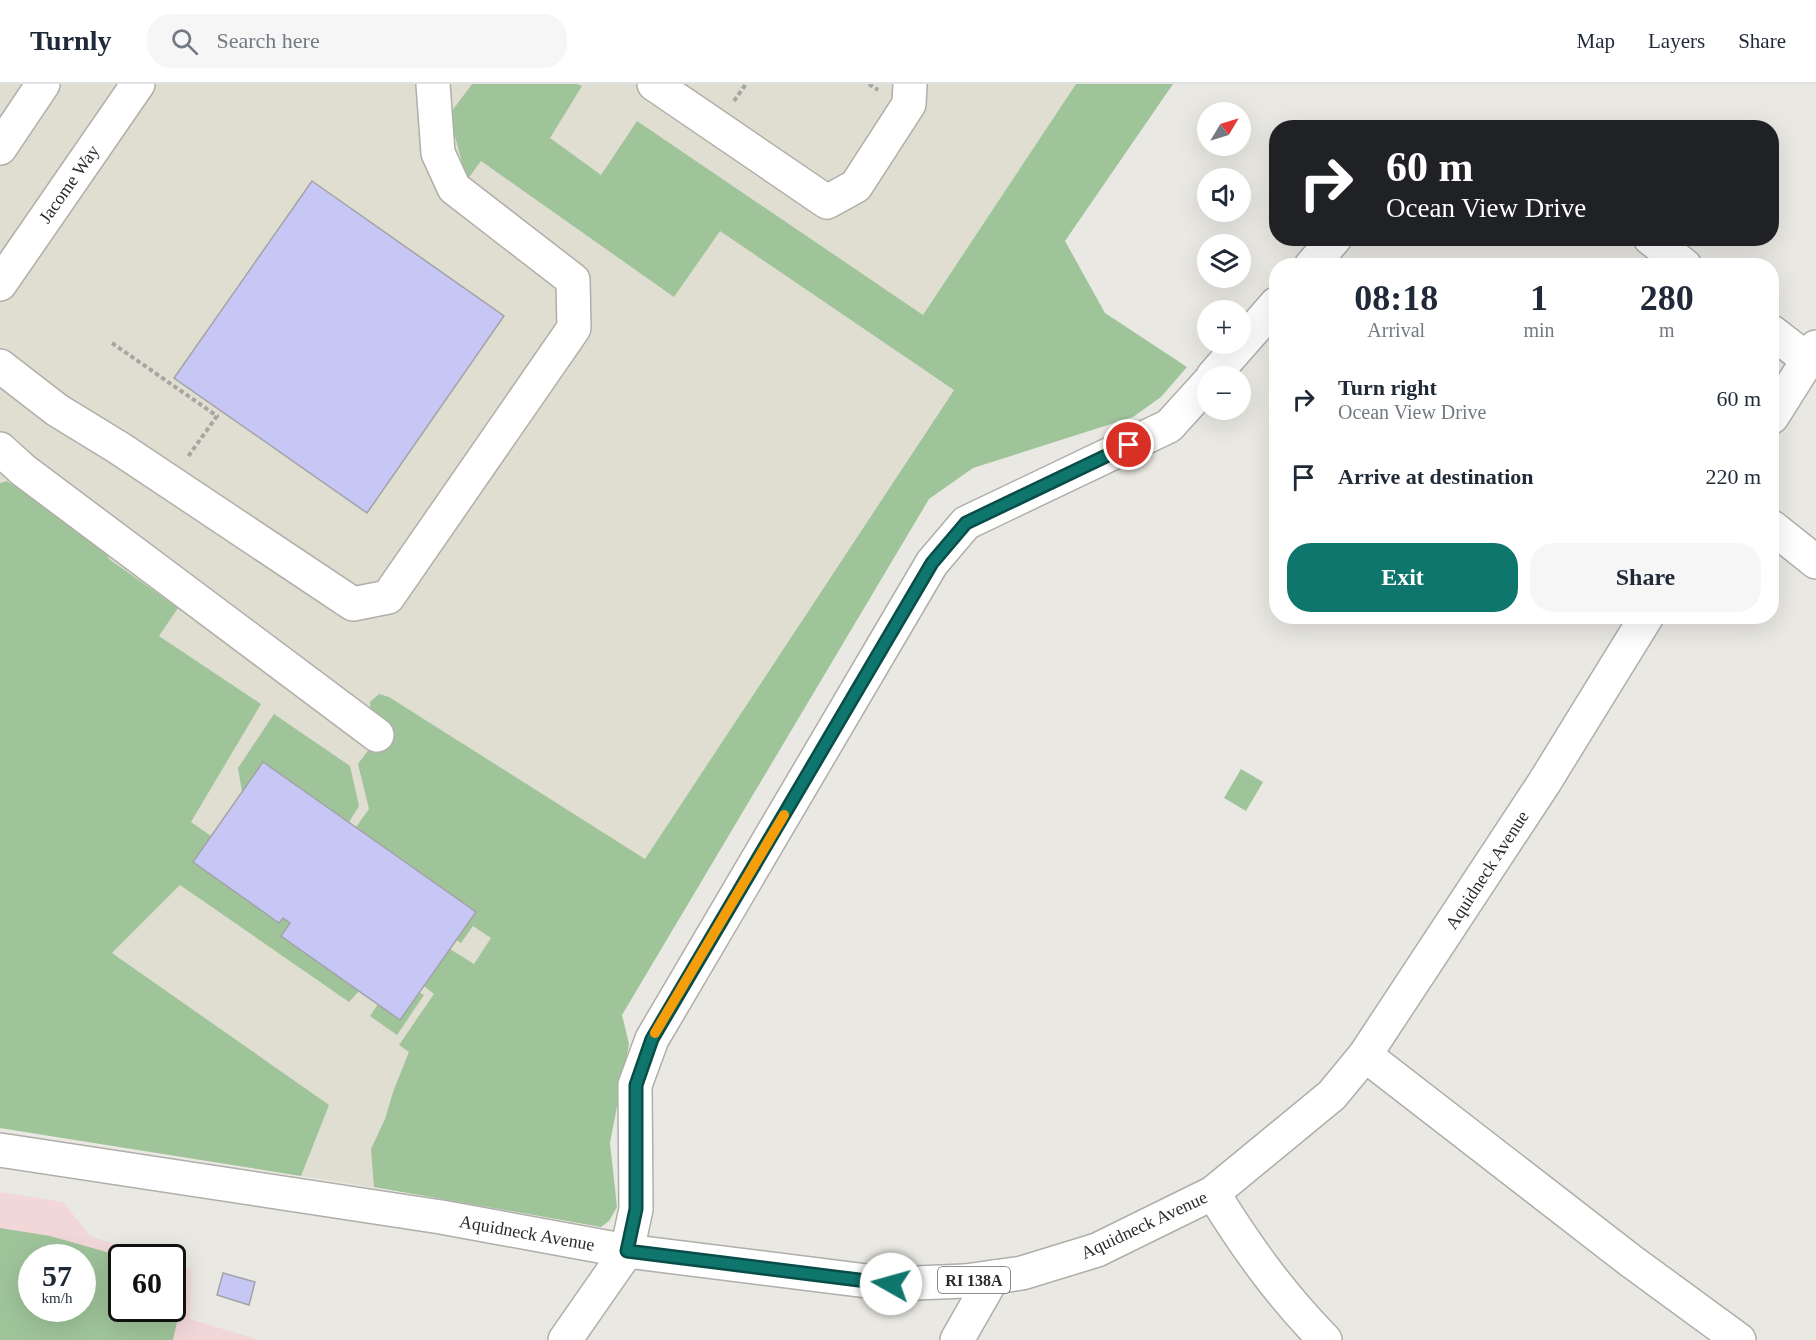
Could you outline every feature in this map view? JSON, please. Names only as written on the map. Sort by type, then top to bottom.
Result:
[{"type":"main road","points":[[0,148],[43,84]]},
{"type":"main road","name":"Jacome Way","points":[[0,284],[138,84]]},
{"type":"main road","points":[[0,366],[57,411],[170,482],[352,604],[388,597],[574,328],[573,280],[454,188],[438,153],[433,84]]},
{"type":"main road","points":[[654,84],[827,202],[856,186],[909,104],[910,84]]},
{"type":"main road","points":[[1318,258],[1328,246]]},
{"type":"main road","points":[[1660,246],[1675,258]]},
{"type":"main road","points":[[1222,366],[1269,312]]},
{"type":"main road","points":[[1779,336],[1812,354],[1779,406]]},
{"type":"main road","points":[[566,1340],[627,1251],[636,1209],[636,1085],[652,1039],[932,563],[966,523],[1169,426],[1197,395]]},
{"type":"main road","points":[[0,449],[23,470],[377,735]]},
{"type":"main road","points":[[1779,533],[1816,562]]},
{"type":"main road","name":"Aquidneck Avenue","points":[[0,1150],[441,1217],[627,1251],[891,1284],[1022,1273],[1097,1250],[1213,1193],[1332,1095],[1365,1055],[1544,783],[1642,624]]},
{"type":"main road","points":[[1365,1055],[1622,1254],[1739,1340]]},
{"type":"main road","points":[[1213,1193],[1250,1253],[1288,1302],[1325,1340]]},
{"type":"main road","points":[[957,1340],[993,1277]]},
{"type":"path","points":[[112,343],[217,416],[170,482]]},
{"type":"shaded area","points":[[0,84],[1106,84],[954,389],[645,859],[433,1197],[0,1128]]},
{"type":"shaded area","points":[[0,1192],[63,1202],[90,1236],[114,1244],[108,1244],[108,1322],[186,1322],[186,1268],[191,1270],[190,1319],[259,1340],[0,1340]]},
{"type":"green space","points":[[472,84],[577,84],[582,86],[550,138],[601,175],[637,121],[923,315],[1076,84],[1173,84],[1065,241],[1105,313],[1187,367],[1161,397],[1133,417],[973,468],[929,499],[622,1015],[629,1044],[610,1143],[617,1207],[609,1221],[601,1227],[374,1187],[371,1149],[385,1119],[409,1052],[399,1045],[434,994],[424,986],[450,949],[474,964],[491,938],[473,926],[461,943],[456,940],[475,911],[356,827],[369,809],[358,764],[372,745],[370,702],[379,694],[389,697],[645,859],[954,390],[720,231],[674,297],[481,161],[467,180],[449,115]]},
{"type":"green space","points":[[7,481],[99,541],[109,559],[178,608],[159,636],[261,704],[191,822],[211,836],[193,862],[279,922],[283,918],[290,923],[281,936],[359,991],[349,1002],[180,885],[112,953],[329,1105],[301,1176],[0,1128],[0,483]]},
{"type":"green space","points":[[274,714],[350,766],[359,806],[349,822],[263,762],[242,792],[238,768]]},
{"type":"green space","points":[[1241,769],[1263,782],[1246,811],[1224,798]]},
{"type":"green space","points":[[419,992],[424,995],[397,1035],[370,1016],[378,1004],[400,1019]]},
{"type":"green space","points":[[0,1228],[50,1236],[78,1244],[18,1244],[18,1322],[96,1322],[96,1249],[108,1252],[108,1322],[177,1322],[173,1340],[0,1340]]},
{"type":"building","points":[[312,181],[504,316],[367,513],[174,378]]},
{"type":"building","points":[[263,762],[476,912],[400,1020],[281,936],[290,923],[283,918],[279,923],[193,862]]},
{"type":"building","points":[[223,1273],[255,1282],[249,1305],[217,1295]]},
{"type":"slow traffic","points":[[655,1033],[784,815]]},
{"type":"route","points":[[891,1284],[627,1251],[636,1209],[636,1085],[652,1039],[932,563],[966,523],[1129,445]]}]
